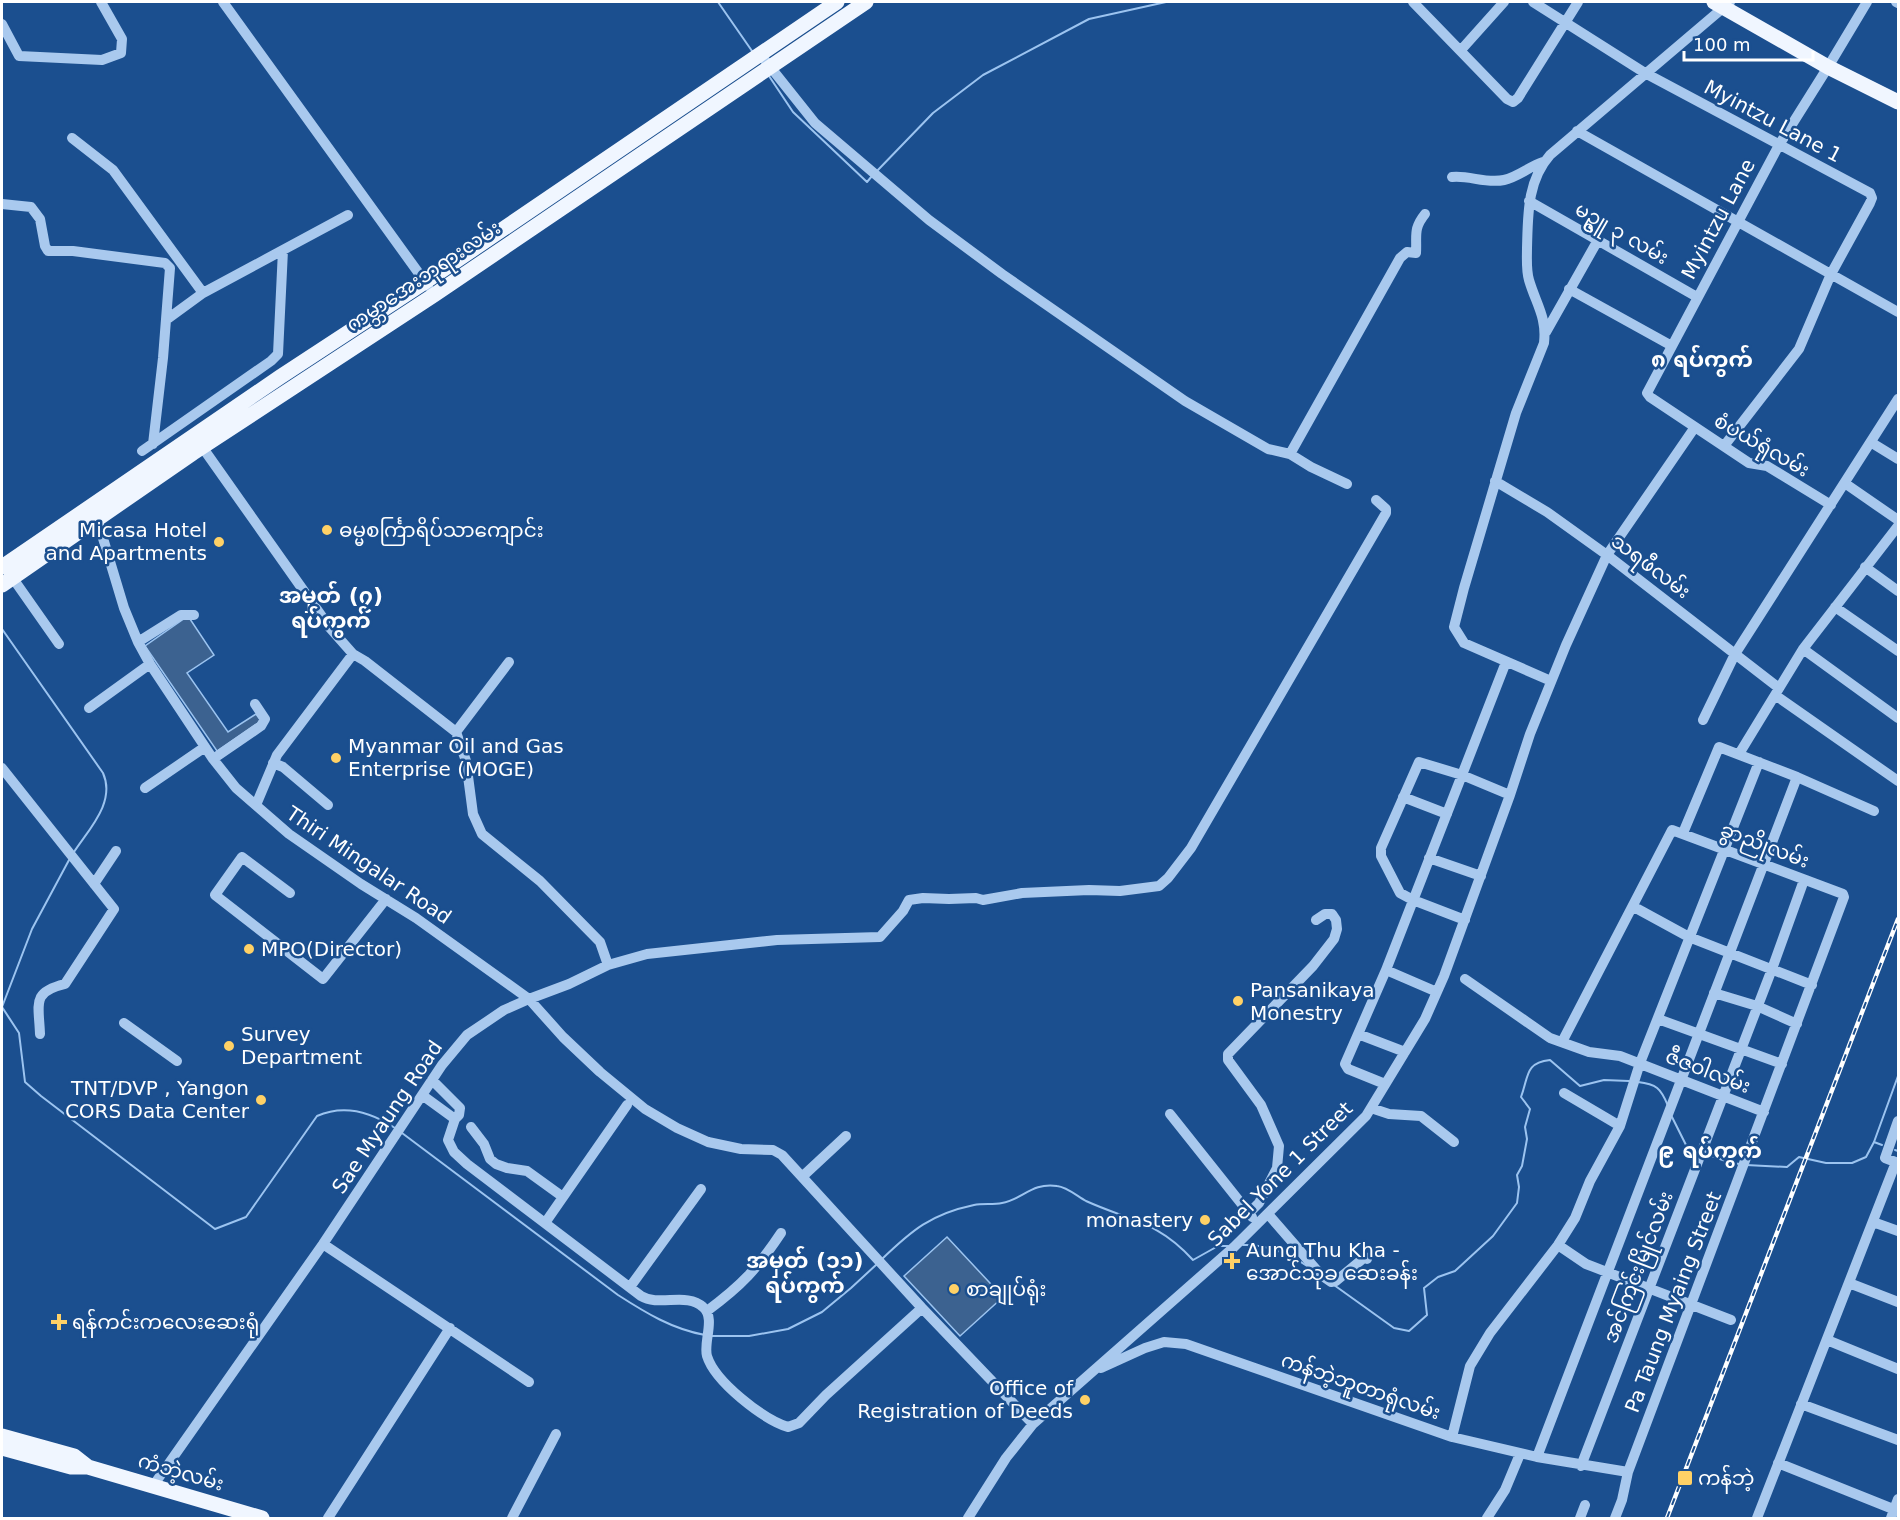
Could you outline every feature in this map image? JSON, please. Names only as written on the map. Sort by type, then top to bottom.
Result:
[{"type":"main road","name":"ကမ္ဘာအေးဘုရားလမ်း","points":[[5,576],[425,282],[837,2]]},
{"type":"main road","name":"ကမ္ဘာအေးဘုရားလမ်း","points":[[198,441],[434,295],[866,2]]},
{"type":"main road","points":[[1723,3],[1828,67],[1899,102]]},
{"type":"main road","points":[[723,79],[733,93]]},
{"type":"main road","name":"ကံဘဲ့လမ်း","points":[[2,1436],[74,1456],[88,1467]]},
{"type":"main road","name":"ကံဘဲ့လမ်း","points":[[2,1448],[71,1467],[88,1467],[262,1518]]},
{"type":"street","points":[[2,24],[19,56],[102,60],[121,53],[122,39],[101,2]]},
{"type":"street","points":[[223,2],[434,295]]},
{"type":"street","points":[[1413,2],[1506,99],[1513,102],[1518,98],[1578,2]]},
{"type":"street","points":[[1461,50],[1504,2]]},
{"type":"street","name":"Myintzu Lane 1","points":[[1533,2],[1645,73],[1870,193],[1872,198],[1831,274]]},
{"type":"street","name":"Myintzu Lane","points":[[1647,393],[1779,145],[1867,2]]},
{"type":"street","points":[[1452,177],[1505,180],[1543,162],[1723,3]]},
{"type":"street","points":[[757,56],[770,68],[815,123],[929,220],[1002,274],[1185,401],[1268,449],[1290,454],[1347,484]]},
{"type":"street","points":[[1577,131],[1896,310],[1899,298]]},
{"type":"street","points":[[72,138],[113,170],[203,293]]},
{"type":"street","points":[[1543,162],[1529,201],[1528,278],[1543,316],[1545,332]]},
{"type":"street","name":"မဥ္ဇူ ၃ လမ်း","points":[[1529,201],[1697,297]]},
{"type":"street","points":[[2,204],[31,207],[40,219],[48,251],[73,251],[165,263],[170,268],[153,444]]},
{"type":"street","points":[[166,320],[203,293],[348,214]]},
{"type":"street","points":[[1290,454],[1400,258],[1407,252],[1416,253],[1415,231],[1425,214]]},
{"type":"street","points":[[1551,681],[1464,643],[1454,627],[1516,413],[1541,351],[1545,332],[1598,240]]},
{"type":"street","points":[[142,451],[254,374],[278,354],[283,250]]},
{"type":"street","points":[[1724,446],[1799,349],[1831,274]]},
{"type":"street","points":[[1569,289],[1671,346]]},
{"type":"street","name":"စံပယ်ရုံလမ်း","points":[[1647,393],[1749,463],[1767,466],[1832,505]]},
{"type":"street","points":[[1703,720],[1735,654],[1899,399]]},
{"type":"street","name":"Sabel Yone 1 Street","points":[[968,1518],[1006,1458],[1033,1424],[1258,1224],[1366,1116],[1425,1019],[1437,992],[1465,920],[1530,734],[1607,555],[1695,428]]},
{"type":"street","points":[[198,441],[330,628],[353,654],[456,732],[466,761],[473,814],[482,834],[540,881],[600,942],[608,965]]},
{"type":"street","points":[[1872,443],[1899,459]]},
{"type":"street","name":"သရဖီလမ်း","points":[[1495,482],[1546,512],[1607,555],[1735,654],[1777,691],[1899,781]]},
{"type":"street","points":[[1846,484],[1899,520]]},
{"type":"street","name":"Sae Myaung Road","points":[[153,1486],[323,1244],[432,1080],[467,1035],[504,1010],[569,984],[608,965],[647,954],[777,940],[880,937],[903,911],[909,900],[976,898],[983,900],[1022,893],[1120,891],[1159,886],[1191,848],[1386,513],[1386,509],[1376,500]]},
{"type":"street","name":"Thiri Mingalar Road","points":[[95,512],[124,608],[138,642],[213,759],[236,788],[288,834],[416,918],[529,999],[600,1072],[645,1109],[677,1128],[708,1142],[741,1149],[773,1150],[782,1155],[922,1308],[1033,1424]]},
{"type":"street","points":[[1740,754],[1803,649],[1899,526]]},
{"type":"street","points":[[1865,567],[1899,591]]},
{"type":"street","points":[[5,576],[59,644]]},
{"type":"street","points":[[1835,607],[1899,651]]},
{"type":"street","points":[[138,642],[181,615],[194,615]]},
{"type":"street","points":[[1803,649],[1899,718]]},
{"type":"street","points":[[256,805],[273,763],[353,654]]},
{"type":"street","points":[[456,732],[509,662]]},
{"type":"street","points":[[1385,1084],[1346,1067],[1345,1064],[1386,970],[1506,662]]},
{"type":"street","points":[[89,708],[150,664]]},
{"type":"street","points":[[213,759],[261,726],[265,719],[255,704]]},
{"type":"street","points":[[1683,833],[1717,750],[1721,746],[1874,811]]},
{"type":"street","points":[[146,788],[205,747]]},
{"type":"street","points":[[1465,920],[1413,900],[1398,890],[1381,856],[1381,848],[1419,762],[1462,775],[1510,795]]},
{"type":"street","points":[[1452,1437],[1470,1366],[1490,1333],[1558,1245],[1575,1218],[1590,1181],[1620,1126],[1640,1063],[1759,762]]},
{"type":"street","points":[[273,763],[284,767],[328,806]]},
{"type":"street","points":[[2,768],[114,909],[65,984],[48,988],[42,993],[39,1003],[40,1034]]},
{"type":"street","points":[[1537,1457],[1797,777]]},
{"type":"street","points":[[1403,797],[1447,814]]},
{"type":"street","name":"ခွာညိုလမ်း","points":[[1634,907],[1671,831],[1674,830],[1804,880],[1840,891],[1844,897]]},
{"type":"street","points":[[94,884],[116,851]]},
{"type":"street","points":[[290,893],[242,858],[215,895],[323,979],[386,899]]},
{"type":"street","points":[[1429,858],[1480,876]]},
{"type":"street","name":"အင်ကြင်းမြိုင်လမ်း","points":[[1581,1466],[1804,880]]},
{"type":"street","name":"Pa Taung Myaing Street","points":[[1615,1518],[1622,1500],[1628,1472],[1693,1305],[1844,897]]},
{"type":"street","points":[[1562,1042],[1634,907],[1689,937],[1812,985]]},
{"type":"street","points":[[1249,1213],[1258,1203],[1277,1168],[1279,1146],[1261,1105],[1228,1060],[1228,1054],[1313,966],[1334,939],[1337,929],[1336,920],[1332,914],[1325,914],[1316,920]]},
{"type":"street","points":[[1386,970],[1437,992]]},
{"type":"street","name":"ဇီဇဝါလမ်း","points":[[1465,979],[1550,1038],[1589,1052],[1620,1056],[1764,1112]]},
{"type":"street","points":[[1714,993],[1757,1006],[1797,1024]]},
{"type":"street","points":[[1658,1019],[1782,1064]]},
{"type":"street","points":[[124,1023],[177,1061]]},
{"type":"street","points":[[1358,1034],[1405,1052]]},
{"type":"street","points":[[432,1080],[459,1108],[459,1115],[455,1119],[448,1140],[454,1152],[647,1300],[682,1300],[697,1303],[707,1311],[706,1354],[712,1369],[756,1411],[773,1422],[788,1427],[798,1423],[922,1308]]},
{"type":"street","points":[[1564,1093],[1620,1126]]},
{"type":"street","points":[[422,1095],[455,1119]]},
{"type":"street","points":[[545,1223],[627,1105]]},
{"type":"street","points":[[1371,1108],[1396,1115],[1421,1116],[1454,1142]]},
{"type":"street","points":[[1170,1114],[1258,1224]]},
{"type":"street","points":[[1756,1518],[1897,1163],[1884,1158],[1899,1121]]},
{"type":"street","points":[[471,1127],[484,1144],[490,1159],[496,1164],[527,1171],[563,1197]]},
{"type":"street","points":[[802,1176],[846,1136]]},
{"type":"street","points":[[630,1287],[701,1189]]},
{"type":"street","points":[[1268,1214],[1321,1275],[1331,1282],[1336,1281],[1365,1257],[1367,1259]]},
{"type":"street","points":[[1873,1222],[1899,1231]]},
{"type":"street","points":[[707,1311],[742,1284],[762,1261],[781,1233]]},
{"type":"street","points":[[323,1244],[529,1382]]},
{"type":"street","points":[[1558,1245],[1586,1264],[1731,1320]]},
{"type":"street","points":[[1849,1283],[1899,1302]]},
{"type":"street","points":[[328,1518],[450,1328]]},
{"type":"street","points":[[1827,1340],[1899,1369]]},
{"type":"street","name":"ကန်ဘဲ့ဘူတာရုံလမ်း","points":[[1090,1374],[1145,1348],[1164,1342],[1186,1344],[1452,1437],[1520,1454],[1581,1466],[1628,1472]]},
{"type":"street","points":[[1801,1404],[1899,1440]]},
{"type":"street","points":[[512,1518],[556,1434]]},
{"type":"street","points":[[1487,1518],[1505,1490],[1520,1454]]},
{"type":"street","points":[[1778,1463],[1895,1513],[1899,1498]]},
{"type":"street","points":[[1580,1518],[1585,1505]]},
{"type":"water","points":[[188,616],[214,655],[187,673],[228,732],[256,714],[261,721],[217,751],[145,646]]},
{"type":"water","points":[[947,1237],[1003,1297],[960,1336],[904,1276]]},
{"type":"waterway","points":[[718,2],[752,51]]},
{"type":"waterway","points":[[876,172],[933,113],[983,75],[1089,19],[1166,2]]},
{"type":"waterway","points":[[769,76],[793,112],[867,182],[872,176]]},
{"type":"waterway","points":[[2,629],[103,773],[106,784],[103,805],[93,825],[74,852]]},
{"type":"waterway","points":[[69,860],[32,929],[2,1007],[19,1033],[25,1082],[41,1096],[215,1229],[246,1217],[317,1116],[327,1112],[347,1110],[367,1114],[395,1128]]},
{"type":"waterway","points":[[1334,1285],[1394,1328],[1409,1331],[1427,1315],[1424,1288],[1438,1277],[1455,1271],[1493,1236],[1517,1203],[1519,1187],[1517,1175],[1522,1166],[1527,1139],[1525,1127],[1530,1109],[1521,1097],[1532,1067],[1550,1060],[1580,1086],[1604,1080],[1629,1081]]},
{"type":"waterway","points":[[1746,1165],[1787,1167],[1799,1157],[1826,1163],[1852,1163],[1866,1157],[1874,1142],[1898,1076]]},
{"type":"waterway","points":[[1638,1082],[1657,1088],[1668,1106]]},
{"type":"waterway","points":[[1672,1117],[1687,1147],[1698,1151]]},
{"type":"waterway","points":[[402,1133],[618,1295],[670,1324],[705,1335]]},
{"type":"waterway","points":[[1874,1142],[1882,1145]]},
{"type":"waterway","points":[[1706,1154],[1740,1164]]},
{"type":"waterway","points":[[881,1260],[913,1232],[934,1218],[974,1205],[999,1204],[1048,1185],[1064,1188],[1086,1201],[1155,1229],[1168,1237],[1193,1260],[1218,1246],[1228,1246]]},
{"type":"waterway","points":[[1243,1245],[1260,1246],[1277,1251],[1307,1266]]},
{"type":"waterway","points":[[710,1336],[749,1336],[788,1329],[822,1312],[877,1264]]},
{"type":"railway","points":[[1667,1518],[1898,919]]},
{"type":"place","name":"ဓမ္မစင်္ကြာရိပ်သာကျောင်း","points":[[327,530]]},
{"type":"place","name":"Micasa Hotel and Apartments","points":[[219,542]]},
{"type":"place","name":"Myanmar Oil and Gas Enterprise (MOGE)","points":[[336,758]]},
{"type":"place","name":"MPO(Director)","points":[[249,949]]},
{"type":"place","name":"Pansanikaya Monestry","points":[[1238,1001]]},
{"type":"place","name":"Survey Department","points":[[229,1046]]},
{"type":"place","name":"TNT/DVP , Yangon CORS Data Center","points":[[261,1100]]},
{"type":"place","name":"monastery","points":[[1205,1220]]},
{"type":"place","name":"Aung Thu Kha - အောင်သုခ ဆေးခန်း","points":[[1232,1261]]},
{"type":"place","name":"စာချုပ်ရုံး","points":[[954,1289]]},
{"type":"place","name":"ရန်ကင်းကလေးဆေးရုံ","points":[[59,1322]]},
{"type":"place","name":"Office of Registration of Deeds","points":[[1085,1400]]},
{"type":"place","name":"ကန်ဘဲ့","points":[[1685,1478]]},
{"type":"district","name":"၈ ရပ်ကွက်","points":[[1702,359]]},
{"type":"district","name":"အမှတ် (၇) ရပ်ကွက်","points":[[331,608]]},
{"type":"district","name":"၉ ရပ်ကွက်","points":[[1710,1150]]},
{"type":"district","name":"အမှတ် (၁၁) ရပ်ကွက်","points":[[805,1272]]}]
